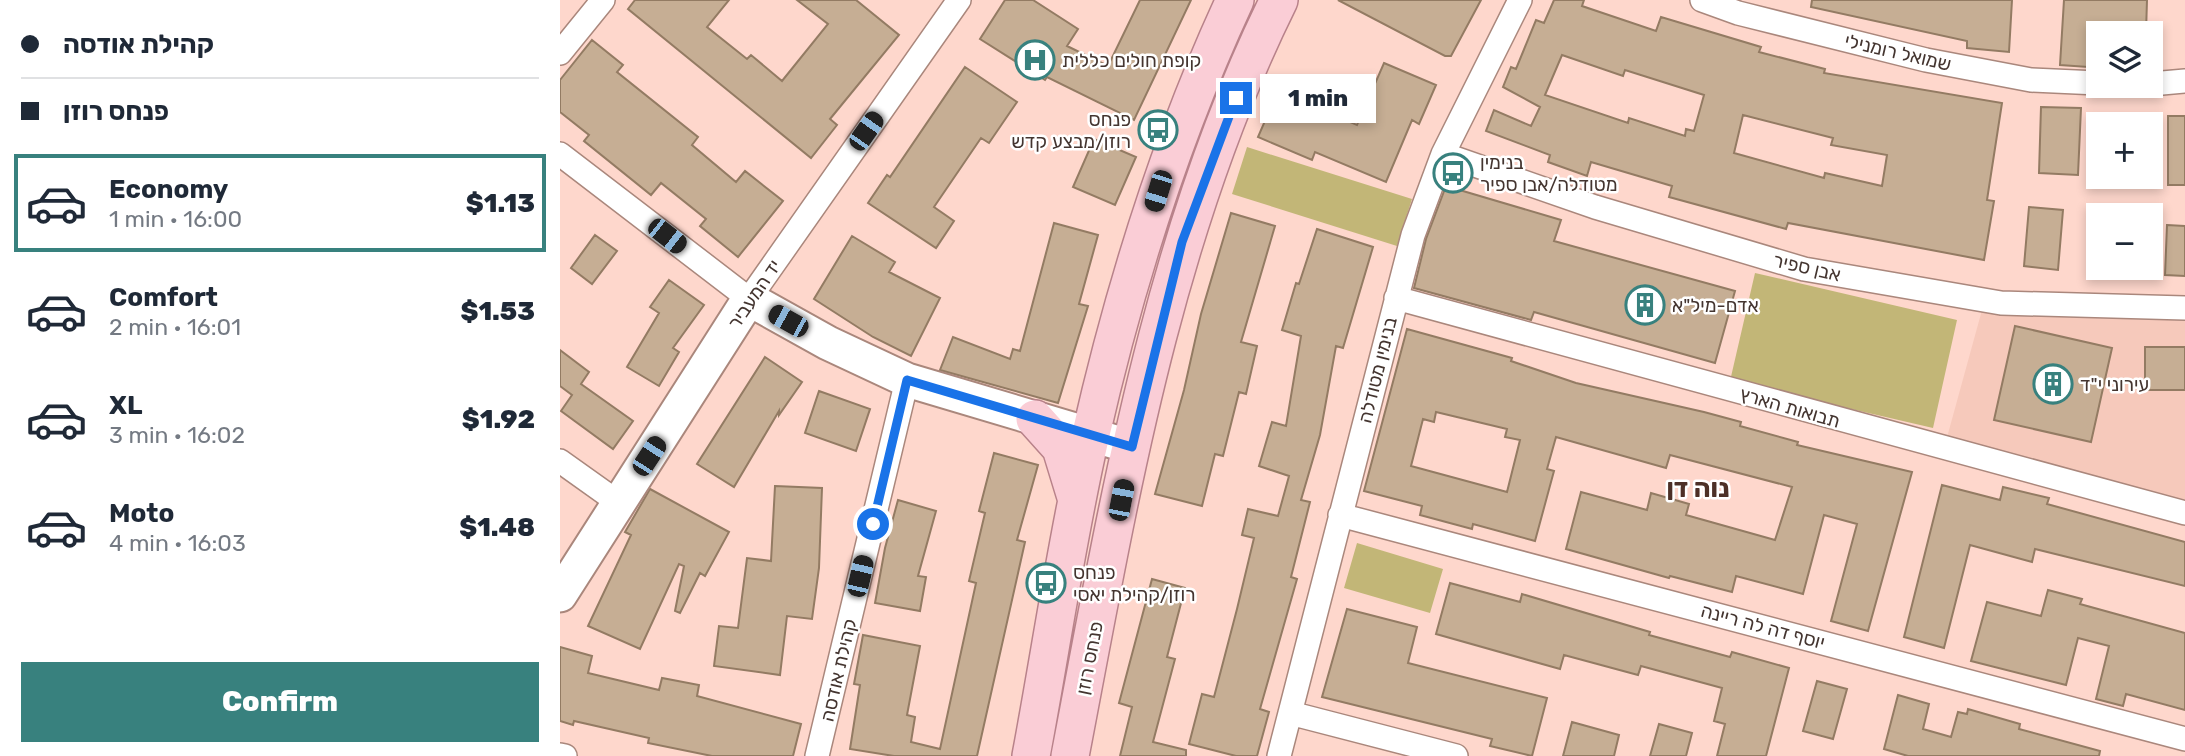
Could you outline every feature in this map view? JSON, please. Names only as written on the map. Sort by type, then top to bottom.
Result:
[{"type":"main road","name":"פנחס רוזן","points":[[1031,756],[1090,435],[1145,233],[1171,149],[1235,0]]},
{"type":"main road","name":"פנחס רוזן","points":[[1070,756],[1132,447],[1182,242],[1254,50],[1279,0]]},
{"type":"main road","points":[[1035,419],[1061,448],[1077,500]]},
{"type":"street","points":[[560,53],[603,0]]},
{"type":"street","name":"יד המעביר","points":[[560,595],[749,299],[959,0]]},
{"type":"street","name":"בנימין מטודלה","points":[[1279,756],[1413,235],[1443,154],[1520,0]]},
{"type":"street","name":"שמואל רומנילי","points":[[1702,0],[1738,13],[1926,60],[2031,80],[2086,82]]},
{"type":"street","points":[[2163,83],[2185,81]]},
{"type":"street","points":[[560,154],[749,299],[828,343],[907,380],[1132,447]]},
{"type":"street","name":"אבן ספיר","points":[[1443,154],[1595,207],[1804,269],[2001,303],[2185,307]]},
{"type":"street","name":"תבואות הארץ","points":[[1396,298],[2185,513]]},
{"type":"street","name":"קהילת אודסה","points":[[817,756],[907,380]]},
{"type":"street","points":[[560,461],[619,503]]},
{"type":"street","name":"יוסף דה לה ריינה","points":[[1340,515],[2185,739]]},
{"type":"street","points":[[1290,713],[1456,756]]},
{"type":"street","points":[[560,755],[565,756]]},
{"type":"shaded area","points":[[1247,147],[1412,199],[1397,246],[1232,194]]},
{"type":"shaded area","points":[[1755,273],[1957,320],[1933,428],[1730,381]]},
{"type":"shaded area","points":[[1982,310],[2185,318],[2185,506],[1946,441]]},
{"type":"shaded area","points":[[1357,543],[1443,569],[1430,613],[1344,588]]},
{"type":"building","points":[[635,0],[729,0],[707,27],[747,59],[751,55],[782,81],[828,24],[797,0],[856,0],[899,35],[830,119],[837,125],[811,158],[628,9]]},
{"type":"building","points":[[1005,0],[1033,0],[1078,29],[1067,46],[1108,66],[1140,0],[1191,0],[1134,120],[1047,77],[1045,80],[980,39]]},
{"type":"building","points":[[1338,0],[1481,0],[1451,56],[1445,56]]},
{"type":"building","points":[[1554,0],[1584,0],[1582,6],[1656,31],[1661,17],[1761,47],[1759,52],[1825,69],[1824,73],[2002,103],[1987,200],[1994,201],[1984,260],[1788,223],[1786,229],[1669,197],[1672,186],[1591,162],[1587,176],[1548,162],[1550,155],[1486,131],[1494,110],[1531,126],[1540,107],[1503,87],[1511,67],[1516,69],[1536,20],[1544,23]],"holes":[[[1562,55],[1623,76],[1625,70],[1704,95],[1694,131],[1686,129],[1685,136],[1629,118],[1628,123],[1545,95]],[[1743,115],[1833,138],[1831,145],[1887,155],[1882,186],[1825,173],[1824,178],[1734,153]]]},
{"type":"building","points":[[1812,0],[2012,0],[2009,52],[1967,48],[1967,41],[1811,7]]},
{"type":"building","points":[[2064,0],[2147,0],[2146,21],[2086,21],[2086,67],[2060,65]]},
{"type":"building","points":[[592,40],[623,65],[617,72],[698,137],[692,145],[736,182],[745,171],[783,201],[738,257],[700,226],[706,219],[661,183],[651,195],[584,141],[589,135],[560,112],[560,80]]},
{"type":"building","points":[[1384,63],[1436,85],[1419,124],[1412,120],[1386,182],[1315,152],[1312,160],[1258,137],[1278,91],[1357,125]]},
{"type":"building","points":[[965,67],[1017,102],[989,143],[981,138],[934,207],[954,221],[936,248],[868,203],[887,175],[890,177]]},
{"type":"building","points":[[2041,107],[2081,108],[2078,175],[2039,173]]},
{"type":"building","points":[[2168,116],[2185,116],[2185,185],[2168,185]]},
{"type":"building","points":[[1094,139],[1136,157],[1115,205],[1073,187]]},
{"type":"building","points":[[1446,186],[1561,220],[1554,241],[1735,291],[1715,363],[1534,312],[1531,320],[1414,288],[1426,239]]},
{"type":"building","points":[[2029,207],[2063,210],[2058,270],[2024,266]]},
{"type":"building","points":[[1231,213],[1275,226],[1241,342],[1257,346],[1246,394],[1239,392],[1223,456],[1215,454],[1202,506],[1155,494],[1184,390],[1201,314]]},
{"type":"building","points":[[1054,223],[1098,235],[1079,304],[1088,306],[1058,403],[940,370],[953,337],[1010,359],[1013,349],[1020,351]]},
{"type":"building","points":[[2167,225],[2185,226],[2185,276],[2165,275]]},
{"type":"building","points":[[1317,229],[1373,247],[1343,348],[1336,346],[1320,435],[1301,500],[1310,502],[1291,577],[1297,579],[1260,709],[1269,712],[1257,756],[1236,756],[1189,744],[1202,694],[1214,697],[1237,609],[1254,538],[1242,535],[1248,509],[1278,516],[1289,476],[1259,466],[1272,422],[1286,426],[1301,336],[1282,330],[1296,283],[1299,284]]},
{"type":"building","points":[[595,235],[617,251],[592,284],[571,268]]},
{"type":"building","points":[[852,236],[895,262],[889,272],[940,298],[911,356],[873,337],[814,299]]},
{"type":"building","points":[[669,280],[704,305],[673,348],[679,352],[659,386],[627,367],[659,313],[650,307]]},
{"type":"building","name":"עירוני י\"ד","points":[[2015,326],[2112,348],[2091,442],[1994,420]]},
{"type":"building","points":[[1407,329],[1512,358],[1511,361],[1576,383],[1704,412],[1741,422],[1740,426],[1798,442],[1797,445],[1912,472],[1868,631],[1831,621],[1857,524],[1824,515],[1803,594],[1736,576],[1732,592],[1670,576],[1669,578],[1566,549],[1581,492],[1647,510],[1651,493],[1689,504],[1686,515],[1775,540],[1792,487],[1670,455],[1666,468],[1556,437],[1547,469],[1554,471],[1535,541],[1473,524],[1472,529],[1420,515],[1422,506],[1364,491]],"holes":[[[1436,412],[1507,429],[1505,437],[1520,440],[1507,492],[1411,466],[1423,419],[1434,422]]]},
{"type":"building","name":"עירוני י\"ד","points":[[2145,347],[2185,347],[2185,390],[2145,390]]},
{"type":"building","points":[[560,350],[589,372],[581,384],[633,421],[613,449],[561,411],[572,395],[560,386]]},
{"type":"building","points":[[765,357],[802,382],[779,415],[779,411],[734,487],[697,464]]},
{"type":"building","points":[[819,391],[870,409],[856,451],[805,433]]},
{"type":"building","points":[[994,453],[1038,465],[1017,540],[1025,542],[977,756],[894,756],[850,749],[860,685],[854,684],[863,635],[920,646],[907,715],[915,717],[911,742],[940,749],[976,583],[969,581],[985,513],[979,511]]},
{"type":"building","points":[[1942,485],[2000,500],[2003,487],[2049,498],[2047,504],[2185,542],[2185,586],[2035,549],[2032,562],[1970,545],[1944,648],[1904,637]]},
{"type":"building","points":[[775,486],[822,488],[819,568],[812,619],[787,616],[780,675],[714,666],[719,626],[738,628],[747,558],[771,561]]},
{"type":"building","points":[[650,489],[729,532],[705,576],[700,573],[680,613],[675,611],[684,566],[679,564],[640,649],[588,626],[631,535],[625,532]]},
{"type":"building","points":[[898,500],[936,511],[918,576],[926,577],[920,611],[875,603],[885,548]]},
{"type":"building","points":[[1152,579],[1185,588],[1167,657],[1175,659],[1153,742],[1186,750],[1186,756],[1120,756],[1132,707],[1119,703]]},
{"type":"building","points":[[1450,583],[1520,602],[1522,594],[1650,632],[1649,635],[1730,657],[1732,652],[1789,668],[1766,756],[1717,756],[1725,724],[1714,721],[1722,688],[1641,666],[1638,675],[1564,655],[1560,669],[1436,634]]},
{"type":"building","points":[[2048,590],[2082,599],[2080,604],[2185,633],[2185,710],[2126,694],[2123,706],[2096,699],[2109,646],[2078,638],[2066,685],[1971,661],[1987,602],[2041,616]]},
{"type":"building","points":[[1347,609],[1417,627],[1408,663],[1547,698],[1532,756],[1490,746],[1492,739],[1322,697]]},
{"type":"building","points":[[560,647],[592,656],[588,673],[659,690],[662,678],[699,685],[697,696],[801,724],[793,756],[712,756],[648,743],[649,738],[574,721],[573,725],[560,721]]},
{"type":"building","points":[[1817,681],[1847,689],[1833,739],[1803,731]]},
{"type":"building","points":[[1898,695],[1929,704],[1923,729],[1951,737],[1958,712],[1967,714],[1968,709],[2020,724],[2019,729],[2100,751],[2099,756],[1908,756],[1884,749]]},
{"type":"building","points":[[1572,722],[1619,735],[1614,756],[1563,756]]},
{"type":"building","points":[[1659,724],[1692,733],[1686,756],[1650,756]]},
{"type":"place","name":"קופת חולים כללית","points":[[1035,60]]},
{"type":"place","name":"פנחס רוזן/מבצע קדש","points":[[1158,130]]},
{"type":"place","name":"בנימין מטודלה/אבן ספיר","points":[[1453,173]]},
{"type":"place","name":"אדם-מיל\"א","points":[[1645,305]]},
{"type":"place","name":"עירוני י\"ד","points":[[2053,384]]},
{"type":"place","name":"פנחס רוזן/קהילת יאסי","points":[[1046,583]]},
{"type":"district","name":"נוה דן","points":[[1698,488]]},
{"type":"route","points":[[873,524],[907,380],[1132,447],[1182,242],[1236,98]]}]
